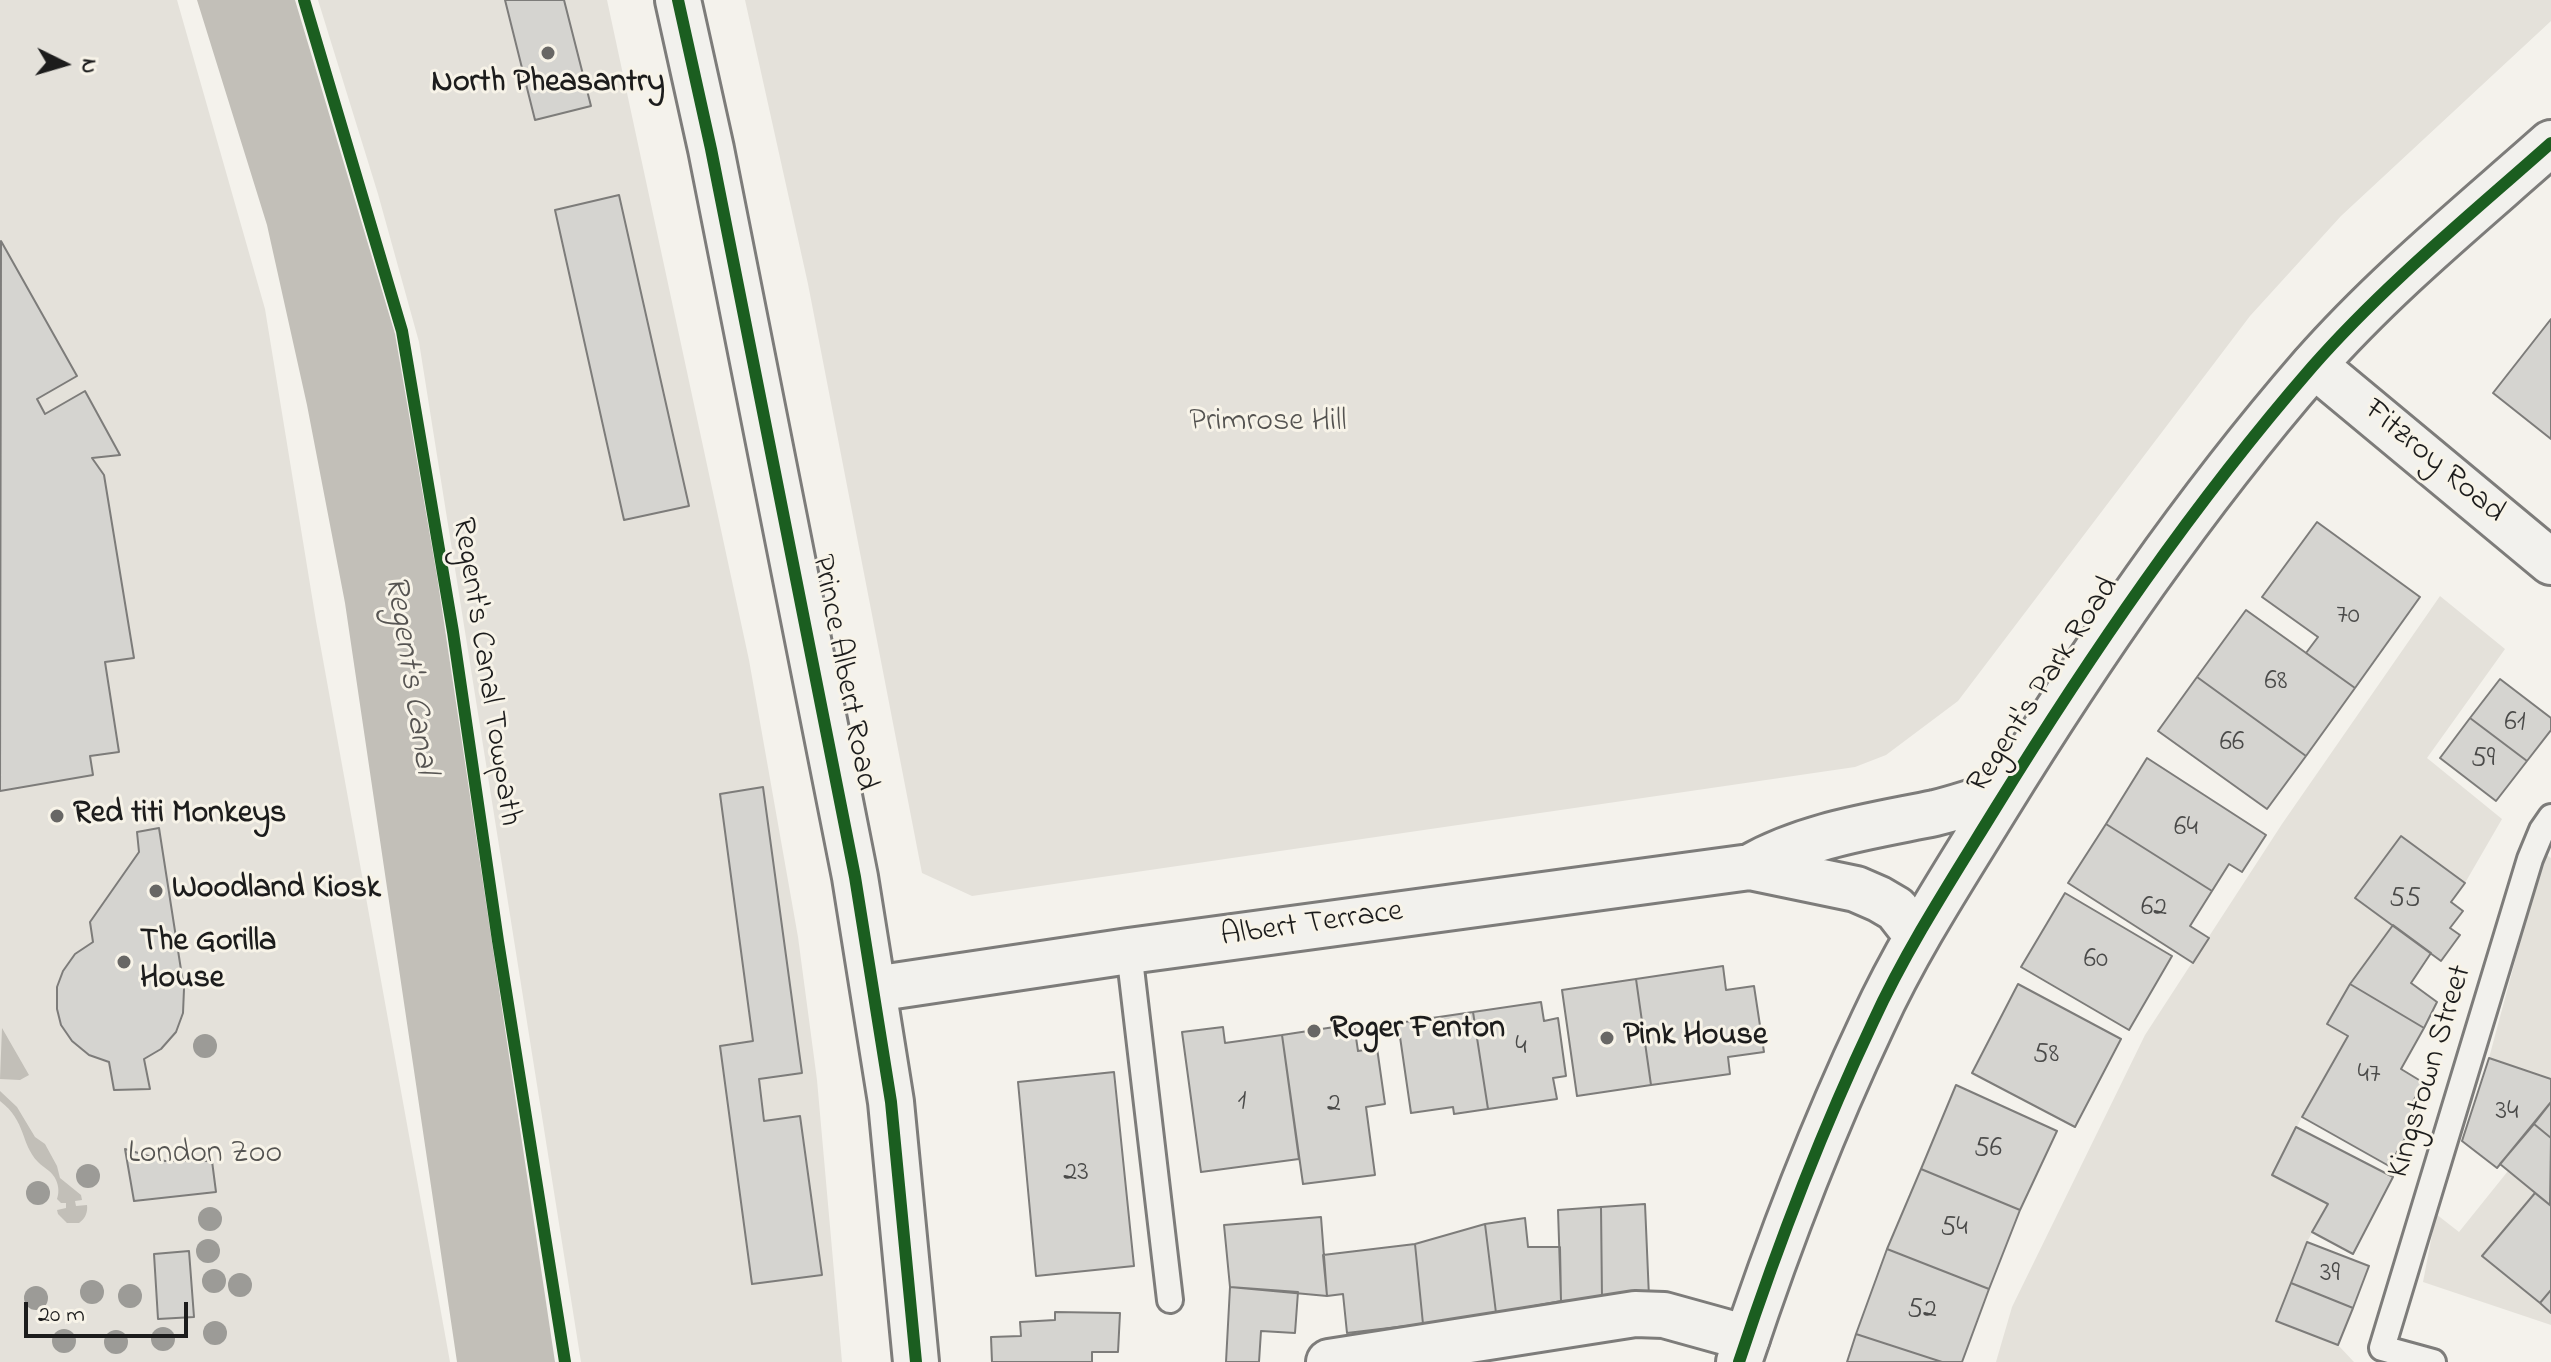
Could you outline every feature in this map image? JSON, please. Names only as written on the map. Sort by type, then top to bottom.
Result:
[{"type":"street","name":"Prince Albert Road","points":[[678,0],[795,568],[874,989],[895,1138],[916,1362]]},
{"type":"street","name":"Regent's Park Road","points":[[1743,1350],[1823,1137],[1873,1021],[1917,936],[2060,703],[2136,594],[2256,434],[2314,365],[2407,271],[2551,143]]},
{"type":"street","name":"Fitzroy Road","points":[[2314,365],[2551,562]]},
{"type":"street","name":"Albert Terrace","points":[[1750,867],[1777,852],[1838,833],[1937,812],[2006,791]]},
{"type":"street","name":"Albert Terrace","points":[[874,989],[1129,951],[1750,867],[1856,889],[1896,909],[1917,936]]},
{"type":"street","points":[[1329,1362],[1635,1314],[1664,1315],[1743,1350]]},
{"type":"lane","name":"Kingstown Street","points":[[2433,1362],[2382,1348],[2530,859],[2551,817]]},
{"type":"lane","points":[[1129,951],[1170,1300]]},
{"type":"green space","name":"London Zoo","points":[[0,0],[177,0],[265,309],[316,621],[450,1362],[0,1362]]},
{"type":"green space","points":[[318,0],[607,0],[749,660],[798,937],[817,1080],[842,1362],[581,1362],[419,342],[378,194]]},
{"type":"green space","name":"Primrose Hill","points":[[745,0],[2551,0],[2551,21],[2341,216],[2250,316],[1958,701],[1886,755],[1855,767],[972,896],[922,873],[808,284]]},
{"type":"green space","points":[[2440,596],[2505,649],[2427,758],[2502,819],[2465,883],[2401,836],[2356,897],[2393,925],[2350,984],[2327,1023],[2348,1036],[2272,1175],[2328,1204],[2307,1242],[2276,1321],[2338,1345],[2354,1362],[1996,1362],[2012,1307],[2145,1035],[2282,824]]},
{"type":"green space","points":[[2544,853],[2551,858],[2551,1079],[2489,1058]]},
{"type":"green space","points":[[2508,1171],[2535,1193],[2482,1256],[2551,1313],[2551,1325],[2423,1282],[2436,1214],[2459,1232]]},
{"type":"water","name":"Regent's Canal","points":[[197,0],[295,0],[395,334],[437,576],[555,1362],[457,1362],[345,603],[307,405],[267,225]]},
{"type":"water","points":[[2,1028],[29,1075],[20,1080],[0,1079]]},
{"type":"water","points":[[0,1091],[17,1107],[35,1137],[45,1144],[60,1178],[81,1195],[82,1200],[75,1201],[76,1206],[87,1205],[86,1215],[79,1223],[67,1223],[58,1214],[57,1210],[66,1208],[66,1203],[57,1199],[56,1180],[32,1155],[15,1117],[0,1101]]},
{"type":"building","name":"North Pheasantry","points":[[505,0],[564,0],[591,106],[535,120]]},
{"type":"building","points":[[619,195],[689,506],[624,520],[555,210]]},
{"type":"building","points":[[1,241],[77,376],[37,399],[45,414],[85,391],[120,455],[92,458],[104,475],[134,658],[105,662],[119,752],[90,756],[93,775],[0,791]]},
{"type":"building","points":[[2551,319],[2551,439],[2493,393]]},
{"type":"building","points":[[2317,522],[2420,597],[2355,688],[2306,653],[2318,637],[2262,597]]},
{"type":"building","points":[[2246,610],[2355,688],[2306,756],[2197,677]]},
{"type":"building","points":[[2197,677],[2306,756],[2267,809],[2158,731]]},
{"type":"building","points":[[2500,679],[2551,718],[2551,730],[2527,761],[2470,718]]},
{"type":"building","points":[[2470,718],[2527,761],[2496,801],[2440,758]]},
{"type":"building","points":[[2147,758],[2266,835],[2242,872],[2229,864],[2212,891],[2106,824]]},
{"type":"building","points":[[763,787],[802,1073],[759,1079],[764,1121],[800,1116],[822,1275],[752,1284],[720,1046],[753,1041],[720,794]]},
{"type":"building","points":[[2106,824],[2212,891],[2190,926],[2209,938],[2193,963],[2068,883]]},
{"type":"building","name":"The Gorilla House","points":[[159,828],[184,989],[183,1013],[176,1032],[161,1049],[144,1059],[150,1089],[114,1090],[109,1062],[89,1055],[72,1041],[61,1025],[57,987],[75,954],[93,942],[90,922],[139,852],[137,832]]},
{"type":"building","points":[[2401,836],[2465,883],[2451,902],[2463,911],[2450,928],[2460,935],[2441,961],[2355,898]]},
{"type":"building","points":[[2065,893],[2172,956],[2129,1030],[2021,967]]},
{"type":"building","points":[[2393,925],[2431,953],[2411,983],[2437,1002],[2424,1028],[2350,984]]},
{"type":"building","points":[[1723,966],[1726,990],[1754,986],[1764,1052],[1728,1057],[1730,1074],[1651,1085],[1636,979]]},
{"type":"building","name":"Pink House","points":[[1636,979],[1651,1085],[1577,1096],[1562,990]]},
{"type":"building","points":[[2018,984],[2121,1039],[2075,1127],[1972,1073]]},
{"type":"building","points":[[2350,984],[2424,1028],[2401,1069],[2424,1083],[2412,1103],[2422,1109],[2389,1166],[2302,1117],[2348,1036],[2327,1024]]},
{"type":"building","points":[[1541,1002],[1544,1021],[1558,1018],[1566,1076],[1553,1078],[1557,1099],[1488,1109],[1473,1012]]},
{"type":"building","points":[[1473,1012],[1488,1109],[1454,1114],[1453,1107],[1411,1113],[1398,1023]]},
{"type":"building","points":[[1354,1024],[1358,1051],[1377,1048],[1385,1104],[1366,1107],[1375,1175],[1303,1184],[1282,1035]]},
{"type":"building","points":[[1223,1027],[1225,1043],[1282,1035],[1299,1159],[1201,1172],[1182,1032]]},
{"type":"building","points":[[2489,1058],[2551,1079],[2551,1102],[2497,1168],[2462,1141]]},
{"type":"building","points":[[1114,1072],[1134,1266],[1036,1276],[1018,1082]]},
{"type":"building","points":[[1956,1085],[2057,1131],[2020,1210],[1921,1169]]},
{"type":"building","points":[[2551,1102],[2551,1138],[2534,1124]]},
{"type":"building","points":[[2534,1124],[2551,1138],[2550,1205],[2500,1164]]},
{"type":"building","points":[[2296,1127],[2393,1177],[2353,1254],[2312,1232],[2328,1204],[2272,1175]]},
{"type":"building","points":[[125,1149],[165,1161],[212,1161],[216,1192],[134,1201]]},
{"type":"building","points":[[1921,1169],[2020,1210],[1989,1289],[1887,1249]]},
{"type":"building","points":[[2535,1193],[2551,1206],[2551,1290],[2540,1303],[2482,1256]]},
{"type":"building","points":[[1645,1204],[1649,1297],[1602,1299],[1601,1207]]},
{"type":"building","points":[[1601,1207],[1602,1299],[1561,1301],[1558,1210]]},
{"type":"building","points":[[1321,1217],[1327,1296],[1230,1287],[1224,1225]]},
{"type":"building","points":[[1525,1218],[1528,1247],[1560,1247],[1561,1301],[1496,1313],[1485,1224]]},
{"type":"building","points":[[1485,1224],[1496,1313],[1423,1324],[1415,1244]]},
{"type":"building","points":[[2307,1242],[2369,1266],[2353,1308],[2291,1283]]},
{"type":"building","points":[[1415,1244],[1423,1324],[1347,1333],[1343,1294],[1327,1296],[1323,1255]]},
{"type":"building","points":[[1887,1249],[1989,1289],[1962,1362],[1942,1362],[1856,1334]]},
{"type":"building","points":[[189,1251],[194,1317],[158,1319],[154,1254]]},
{"type":"building","points":[[2291,1283],[2353,1308],[2338,1345],[2276,1321]]},
{"type":"building","points":[[1230,1287],[1298,1292],[1295,1333],[1261,1331],[1259,1362],[1226,1362]]},
{"type":"building","points":[[2551,1290],[2551,1313],[2540,1303]]},
{"type":"building","points":[[1055,1312],[1120,1313],[1118,1352],[1092,1352],[1092,1362],[992,1362],[991,1337],[1021,1336],[1020,1322],[1055,1320]]},
{"type":"building","points":[[1856,1334],[1942,1362],[1847,1362]]},
{"type":"cycle path","name":"Regent's Canal Towpath","points":[[304,0],[402,331],[453,632],[565,1362]]},
{"type":"cycle path","points":[[678,0],[711,149],[855,877],[891,1102],[916,1362]]},
{"type":"cycle path","points":[[1739,1362],[1784,1233],[1886,994],[1946,888],[2068,694],[2184,526],[2312,367],[2398,279],[2551,143]]},
{"type":"place","name":"North Pheasantry","points":[[548,53]]},
{"type":"place","name":"Red titi Monkeys","points":[[57,816]]},
{"type":"place","name":"Woodland Kiosk","points":[[156,891]]},
{"type":"place","name":"The Gorilla House","points":[[124,962]]},
{"type":"place","name":"Roger Fenton","points":[[1314,1031]]},
{"type":"place","name":"Pink House","points":[[1607,1038]]}]
